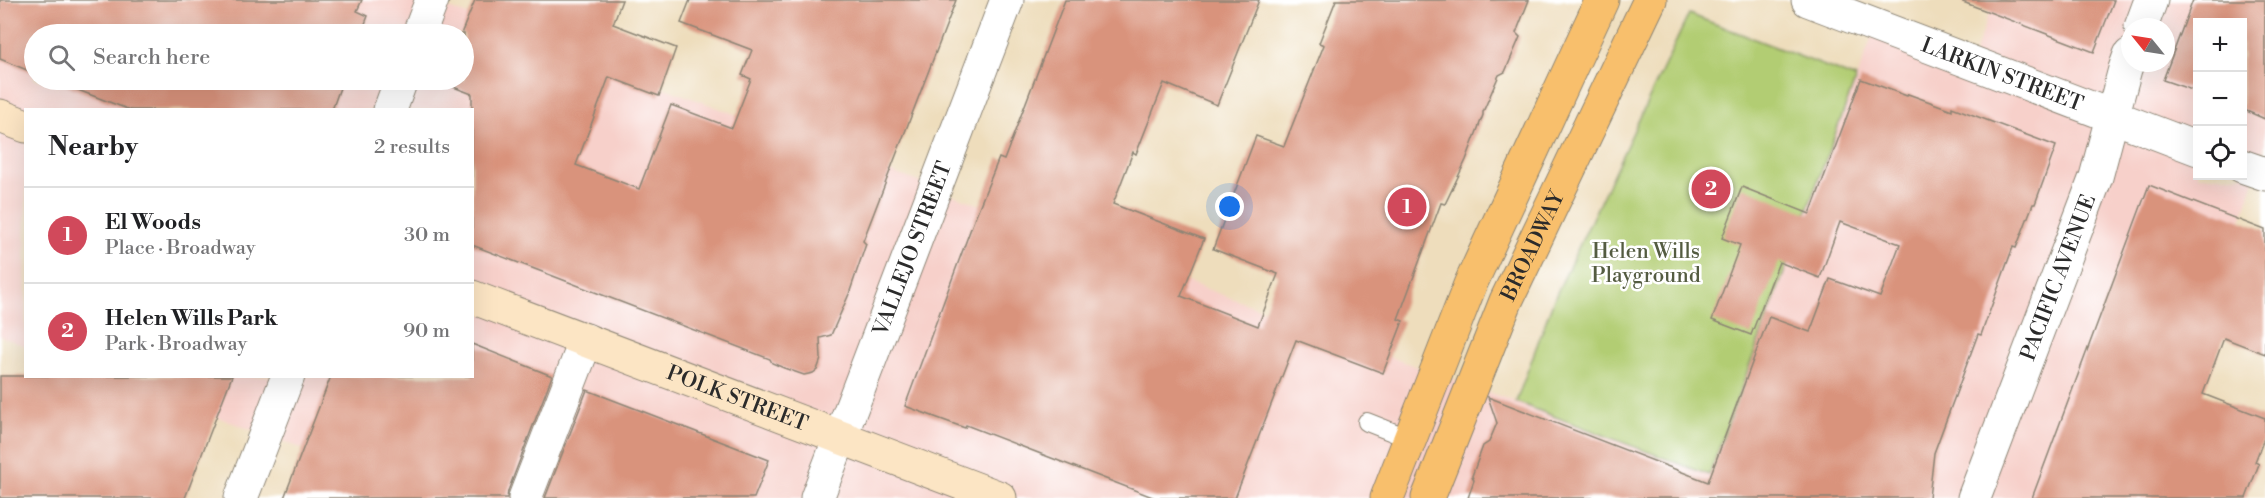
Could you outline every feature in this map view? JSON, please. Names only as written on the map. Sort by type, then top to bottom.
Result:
[{"type":"main road","name":"BROADWAY","points":[[1387,498],[1470,285],[1602,0]]},
{"type":"main road","name":"BROADWAY","points":[[1428,498],[1506,301],[1650,0]]},
{"type":"street","points":[[422,24],[432,0]]},
{"type":"street","name":"VALLEJO STREET","points":[[817,498],[1007,0]]},
{"type":"street","name":"LARKIN STREET","points":[[1808,0],[2193,147]]},
{"type":"street","points":[[2144,18],[2151,0]]},
{"type":"street","name":"PACIFIC AVENUE","points":[[1974,498],[2096,177],[2125,72]]},
{"type":"street","points":[[391,108],[397,90]]},
{"type":"street","points":[[0,116],[24,125]]},
{"type":"street","points":[[2247,168],[2265,174]]},
{"type":"street","name":"POLK STREET","points":[[474,298],[1000,498]]},
{"type":"street","points":[[525,498],[586,340]]},
{"type":"street","points":[[241,498],[287,378]]},
{"type":"lane","points":[[1366,422],[1410,440]]},
{"type":"shaded area","points":[[0,0],[427,0],[1709,475],[1876,26],[1971,62],[1994,0],[2265,0],[2265,145],[2154,498],[436,498],[111,378],[474,378],[474,108],[24,108],[24,346],[0,336]]},
{"type":"green space","name":"Helen Wills Playground","points":[[1689,14],[1856,78],[1709,475],[1516,402],[1554,299]]},
{"type":"building","points":[[0,0],[362,0],[357,11],[368,16],[365,24],[24,24],[24,69],[0,59]]},
{"type":"building","points":[[475,0],[622,0],[613,24],[676,48],[659,96],[609,77],[576,165],[639,189],[671,105],[732,128],[751,79],[742,75],[752,50],[681,23],[690,0],[956,0],[863,241],[866,244],[849,294],[831,335],[820,338],[821,359],[817,370],[804,375],[784,368],[772,363],[770,359],[474,246],[474,108],[472,108],[472,94],[461,90],[474,90],[474,24],[465,24]]},
{"type":"building","points":[[1065,0],[1259,0],[1217,105],[1164,83],[1113,204],[1204,239],[1181,296],[1258,326],[1278,274],[1213,249],[1256,136],[1284,146],[1324,45],[1319,43],[1336,0],[1529,0],[1516,33],[1520,37],[1505,72],[1499,75],[1466,160],[1445,204],[1441,203],[1398,319],[1403,321],[1383,373],[1296,340],[1235,498],[1155,498],[966,425],[965,428],[905,406],[974,220],[999,158],[1004,160]]},
{"type":"building","points":[[1964,0],[2114,0],[2094,52],[1963,2]]},
{"type":"building","points":[[2193,0],[2265,0],[2265,119],[2247,111],[2247,18],[2193,18],[2193,90],[2163,80],[2166,72],[2175,72],[2175,48]]},
{"type":"building","points":[[1861,79],[1952,110],[1952,107],[2056,146],[2035,204],[2033,204],[2016,248],[2013,247],[1981,335],[1978,334],[1934,453],[1929,498],[1468,498],[1474,480],[1472,476],[1483,446],[1489,442],[1497,423],[1488,397],[1708,482],[1769,317],[1810,332],[1830,279],[1880,297],[1900,244],[1840,222],[1820,278],[1779,262],[1751,335],[1712,320],[1740,245],[1722,238],[1742,187],[1810,214]]},
{"type":"building","points":[[78,90],[339,90],[333,108],[125,108]]},
{"type":"building","points":[[2149,185],[2265,230],[2265,354],[2224,338],[2203,394],[2265,418],[2265,436],[2255,462],[2259,464],[2246,498],[2032,498]]},
{"type":"building","points":[[474,345],[552,376],[507,498],[284,498],[330,378],[474,378]]},
{"type":"building","points":[[0,376],[231,378],[185,498],[0,498]]},
{"type":"building","points":[[587,390],[769,460],[754,498],[545,498]]},
{"type":"place","name":"Helen Wills Park","points":[[1711,189]]},
{"type":"place","name":"El Woods","points":[[1407,207]]}]
